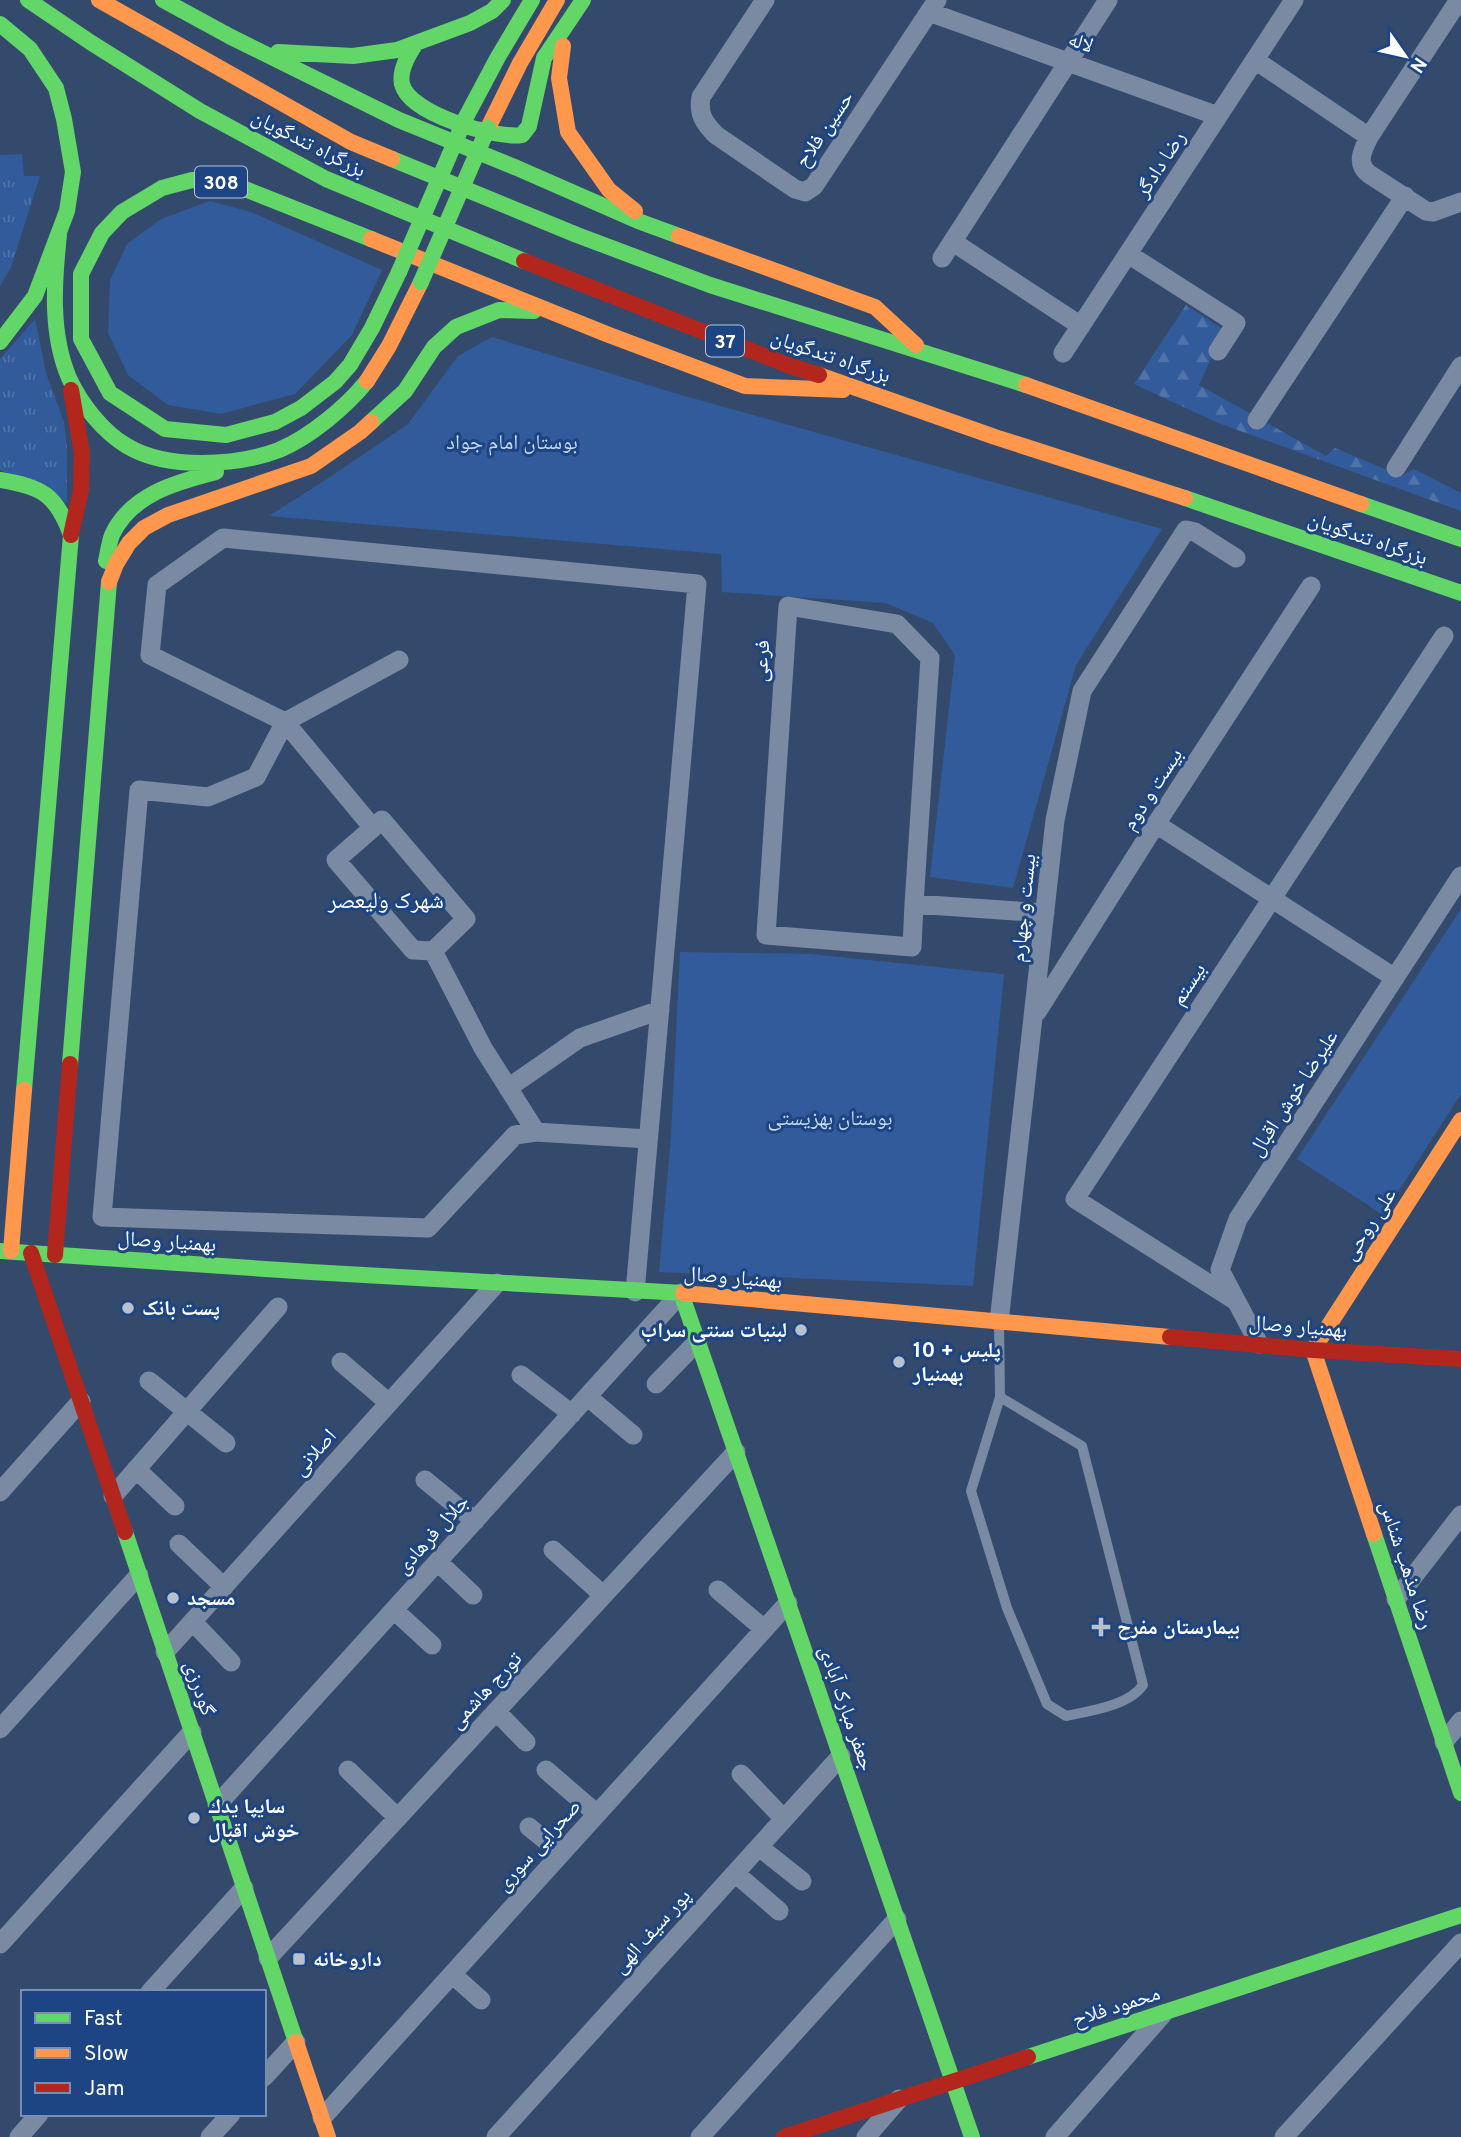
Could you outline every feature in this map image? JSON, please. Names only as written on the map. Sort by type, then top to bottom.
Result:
[{"type":"main road","name":"بزرگراه تندگویان","points":[[29,0],[200,111],[326,179],[554,274],[790,366],[1461,593]]},
{"type":"main road","name":"بزرگراه تندگویان","points":[[99,0],[339,135],[376,153],[577,235],[698,281],[1012,380],[1461,539]]},
{"type":"main road","points":[[163,0],[399,120],[638,221],[875,307],[922,351]]},
{"type":"main road","points":[[232,37],[273,52],[317,56],[360,55],[397,50],[467,24],[503,0]]},
{"type":"main road","name":"308","points":[[532,0],[465,119],[399,272],[372,328],[350,365],[335,382],[301,408],[275,422],[226,435],[165,429],[110,393],[81,340],[81,274],[102,233],[122,212],[162,188],[192,180],[230,183],[552,312],[745,386],[868,391]]},
{"type":"main road","points":[[109,582],[105,565],[111,537],[127,511],[152,493],[283,448],[346,404],[372,377],[421,282],[505,91],[557,0]]},
{"type":"main road","points":[[585,0],[563,43],[559,78],[568,131],[609,190],[629,208],[695,241]]},
{"type":"main road","points":[[416,43],[404,64],[402,86],[414,103],[435,115],[485,130],[510,137],[522,135],[529,126],[544,58],[585,0]]},
{"type":"main road","points":[[0,24],[30,49],[56,88],[73,172],[67,211],[35,296],[0,342]]},
{"type":"main road","points":[[59,235],[54,279],[58,338],[69,376],[84,402],[110,433],[134,450],[178,463],[258,456]]},
{"type":"main road","points":[[55,1255],[75,933],[109,582],[116,564],[129,543],[144,528],[168,515],[311,466],[360,432],[405,391],[434,346],[456,327],[499,310],[552,312]]},
{"type":"main road","points":[[6,1251],[43,930],[71,535],[81,489],[82,453],[66,366]]},
{"type":"main road","points":[[0,480],[18,483],[51,499],[61,509],[71,535]]},
{"type":"main road","name":"علی روحی","points":[[1313,1350],[1461,1120]]},
{"type":"main road","name":"بهمنیار وصال","points":[[6,1251],[681,1293],[1313,1350],[1461,1359]]},
{"type":"main road","name":"گودرزی","points":[[31,1253],[328,2137]]},
{"type":"main road","name":"جعفر مبارک آبادی","points":[[681,1293],[972,2137]]},
{"type":"main road","name":"رضا مذهب شناس","points":[[1313,1350],[1461,1793]]},
{"type":"main road","name":"محمود فلاح","points":[[784,2137],[1461,1915]]},
{"type":"street","name":"حسین فلاح","points":[[765,0],[701,97],[699,108],[705,124],[716,135],[795,189],[805,192],[814,186],[933,6]]},
{"type":"street","points":[[1081,326],[947,250],[1108,0]]},
{"type":"street","name":"رضا دادگر","points":[[1063,353],[1294,0]]},
{"type":"street","points":[[1459,0],[1370,137],[1360,162],[1363,169],[1426,211],[1433,212],[1461,202]]},
{"type":"street","name":"لاله","points":[[933,6],[1069,62],[1218,117]]},
{"type":"street","points":[[1255,60],[1370,137]]},
{"type":"street","points":[[1257,420],[1405,196]]},
{"type":"street","points":[[1128,254],[1236,323],[1218,351]]},
{"type":"street","points":[[1396,468],[1461,366]]},
{"type":"street","name":"بیست و چهارم","points":[[999,1322],[1055,820],[1082,691],[1186,530],[1195,532],[1236,558]]},
{"type":"street","points":[[373,828],[285,722],[150,655],[157,585],[223,538],[697,584],[635,1292]]},
{"type":"street","name":"بیست و دوم","points":[[1033,1017],[1311,586]]},
{"type":"street","name":"فرعی","points":[[788,606],[897,624],[930,658],[914,904],[912,947],[766,935],[788,606]]},
{"type":"street","name":"بیستم","points":[[1236,1301],[1075,1199],[1444,636]]},
{"type":"street","points":[[399,660],[285,722],[256,777],[208,797],[139,790],[102,1217],[428,1228],[516,1135],[536,1132],[648,1139]]},
{"type":"street","points":[[382,820],[466,919],[433,951],[413,950],[336,860],[382,820]]},
{"type":"street","points":[[1156,824],[1395,978]]},
{"type":"street","name":"علیرضا خوش اقبال","points":[[1259,1344],[1220,1270],[1238,1219],[1461,876]]},
{"type":"street","points":[[914,904],[1045,914]]},
{"type":"street","points":[[433,951],[483,1048],[536,1132]]},
{"type":"street","points":[[508,1088],[580,1038],[660,1010]]},
{"type":"street","name":"اصلانی","points":[[165,1652],[497,1283]]},
{"type":"street","name":"جلال فرهادی","points":[[217,1805],[681,1293]]},
{"type":"street","points":[[113,1496],[278,1307]]},
{"type":"street","points":[[656,1384],[698,1341]]},
{"type":"street","points":[[341,1362],[389,1404]]},
{"type":"street","points":[[521,1375],[572,1413]]},
{"type":"street","points":[[149,1381],[226,1443]]},
{"type":"street","points":[[588,1397],[634,1435]]},
{"type":"street","points":[[0,1492],[81,1401]]},
{"type":"street","name":"تورج هاشمی","points":[[268,1958],[736,1452]]},
{"type":"street","points":[[136,1469],[175,1506]]},
{"type":"street","points":[[425,1480],[475,1521]]},
{"type":"street","points":[[1396,1599],[1461,1515]]},
{"type":"street","points":[[179,1544],[224,1587]]},
{"type":"street","points":[[553,1550],[603,1595]]},
{"type":"street","points":[[438,1562],[473,1595]]},
{"type":"street","points":[[0,1729],[139,1575]]},
{"type":"street","points":[[718,1590],[764,1629]]},
{"type":"street","name":"صحرایی سوری","points":[[322,2118],[788,1603]]},
{"type":"street","points":[[394,1611],[432,1645]]},
{"type":"street","points":[[192,1622],[231,1661]]},
{"type":"street","points":[[496,1711],[526,1742]]},
{"type":"street","points":[[1444,1742],[1461,1721]]},
{"type":"street","points":[[0,1944],[192,1732]]},
{"type":"street","name":"پور سیف الهی","points":[[496,2137],[841,1756]]},
{"type":"street","points":[[348,1770],[398,1818]]},
{"type":"street","points":[[546,1770],[597,1815]]},
{"type":"street","points":[[741,1774],[784,1819]]},
{"type":"street","points":[[529,1827],[561,1853]]},
{"type":"street","points":[[759,1847],[802,1881]]},
{"type":"street","points":[[735,1873],[779,1911]]},
{"type":"street","points":[[152,1990],[244,1888]]},
{"type":"street","points":[[700,2137],[897,1919]]},
{"type":"street","points":[[1284,2137],[1461,1943]]},
{"type":"street","points":[[452,1974],[481,2000]]},
{"type":"street","points":[[1055,2137],[1163,2013]]},
{"type":"street","points":[[266,2075],[296,2042]]},
{"type":"street","points":[[866,2137],[899,2099]]},
{"type":"street","points":[[23,2135],[37,2116]]},
{"type":"street","points":[[210,2137],[229,2116]]},
{"type":"lane","points":[[999,1322],[1000,1397],[971,1491],[1007,1608],[1047,1704],[1066,1716],[1108,1706],[1137,1694],[1143,1685],[1082,1446],[1000,1397]]},
{"type":"green space","points":[[22,154],[24,176],[40,176],[11,267],[0,286],[0,155]]},
{"type":"green space","points":[[210,201],[251,212],[382,270],[352,335],[295,394],[221,414],[168,405],[128,375],[108,333],[110,280],[127,244],[161,219]]},
{"type":"green space","points":[[1186,305],[1224,330],[1199,385],[1326,456],[1335,448],[1401,476],[1414,469],[1461,493],[1461,511],[1218,423],[1134,384]]},
{"type":"green space","points":[[35,319],[46,373],[64,422],[67,503],[0,470],[0,359]]},
{"type":"green space","name":"بوستان امام جواد","points":[[492,337],[681,395],[1162,529],[1076,665],[1013,888],[930,877],[955,655],[933,623],[886,603],[722,592],[721,554],[269,516],[408,424],[458,356]]},
{"type":"green space","points":[[1461,909],[1461,1094],[1383,1215],[1297,1159]]},
{"type":"green space","name":"بوستان بهزیستی","points":[[680,952],[811,954],[1004,974],[973,1286],[659,1272],[671,1136]]},
{"type":"traffic: fast","points":[[28,0],[200,111],[326,179],[524,261]]},
{"type":"traffic: fast","points":[[163,0],[231,37],[399,120],[679,236]]},
{"type":"traffic: fast","points":[[278,52],[353,56],[397,50],[470,23],[492,11],[503,0]]},
{"type":"traffic: fast","points":[[465,119],[532,0]]},
{"type":"traffic: fast","points":[[416,43],[402,73],[402,84],[408,95],[420,105],[454,122],[493,133],[522,135],[529,126],[544,58],[583,0]]},
{"type":"traffic: fast","points":[[0,24],[30,49],[56,88],[73,172],[67,211],[35,296],[0,342]]},
{"type":"traffic: fast","points":[[399,272],[465,119]]},
{"type":"traffic: fast","points":[[421,282],[488,128]]},
{"type":"traffic: fast","points":[[392,159],[577,235],[710,285],[1026,385]]},
{"type":"traffic: fast","points":[[371,239],[230,183],[192,180],[162,188],[122,212],[102,233],[81,274],[81,339],[110,393],[165,429],[226,435],[275,422],[301,408],[335,382],[350,365],[372,328],[399,272]]},
{"type":"traffic: fast","points":[[59,235],[56,325],[69,378],[86,407],[101,425],[118,440],[143,454],[202,463],[243,460],[279,450],[315,429],[338,411],[367,381]]},
{"type":"traffic: fast","points":[[371,422],[405,391],[434,347],[456,327],[499,310],[534,311]]},
{"type":"traffic: fast","points":[[106,561],[112,535],[131,509],[156,492],[216,472]]},
{"type":"traffic: fast","points":[[0,480],[27,486],[46,495],[59,510],[71,535],[24,1090]]},
{"type":"traffic: fast","points":[[1185,498],[1461,593]]},
{"type":"traffic: fast","points":[[1361,504],[1461,539]]},
{"type":"traffic: fast","points":[[70,1064],[109,582]]},
{"type":"traffic: fast","points":[[0,1251],[683,1293]]},
{"type":"traffic: fast","points":[[681,1293],[972,2137]]},
{"type":"traffic: fast","points":[[125,1532],[296,2042]]},
{"type":"traffic: fast","points":[[1374,1534],[1461,1793]]},
{"type":"traffic: fast","points":[[1028,2057],[1461,1915]]},
{"type":"traffic: slow","points":[[99,0],[351,142],[392,159]]},
{"type":"traffic: slow","points":[[488,128],[520,63],[557,0]]},
{"type":"traffic: slow","points":[[563,46],[559,78],[568,132],[609,190],[635,211]]},
{"type":"traffic: slow","points":[[679,236],[875,307],[916,345]]},
{"type":"traffic: slow","points":[[371,239],[609,335],[745,386],[843,390]]},
{"type":"traffic: slow","points":[[367,381],[389,346],[421,282]]},
{"type":"traffic: slow","points":[[819,375],[995,437],[1185,498]]},
{"type":"traffic: slow","points":[[1026,385],[1361,504]]},
{"type":"traffic: slow","points":[[109,582],[129,543],[144,528],[168,515],[311,466],[371,422]]},
{"type":"traffic: slow","points":[[11,1251],[24,1090]]},
{"type":"traffic: slow","points":[[1374,1534],[1313,1350],[1461,1120]]},
{"type":"traffic: slow","points":[[683,1293],[1170,1337]]},
{"type":"traffic: slow","points":[[296,2042],[328,2137]]},
{"type":"traffic: jam","points":[[524,261],[819,375]]},
{"type":"traffic: jam","points":[[71,390],[82,453],[81,490],[71,535]]},
{"type":"traffic: jam","points":[[55,1255],[70,1064]]},
{"type":"traffic: jam","points":[[31,1253],[125,1532]]},
{"type":"traffic: jam","points":[[1170,1337],[1313,1350],[1461,1359]]},
{"type":"traffic: jam","points":[[784,2137],[1028,2057]]},
{"type":"place","name":"پست بانک","points":[[128,1308]]},
{"type":"place","name":"لبنیات سنتی سراب","points":[[801,1330]]},
{"type":"place","name":"پلیس + 10 بهمنیار","points":[[899,1362]]},
{"type":"place","name":"مسجد","points":[[173,1598]]},
{"type":"place","name":"بیمارستان مفرح","points":[[1101,1627]]},
{"type":"place","name":"سايپا يدك خوش اقبال","points":[[194,1818]]},
{"type":"place","name":"داروخانه","points":[[299,1959]]},
{"type":"district","name":"شهرک ولیعصر","points":[[386,900]]}]
